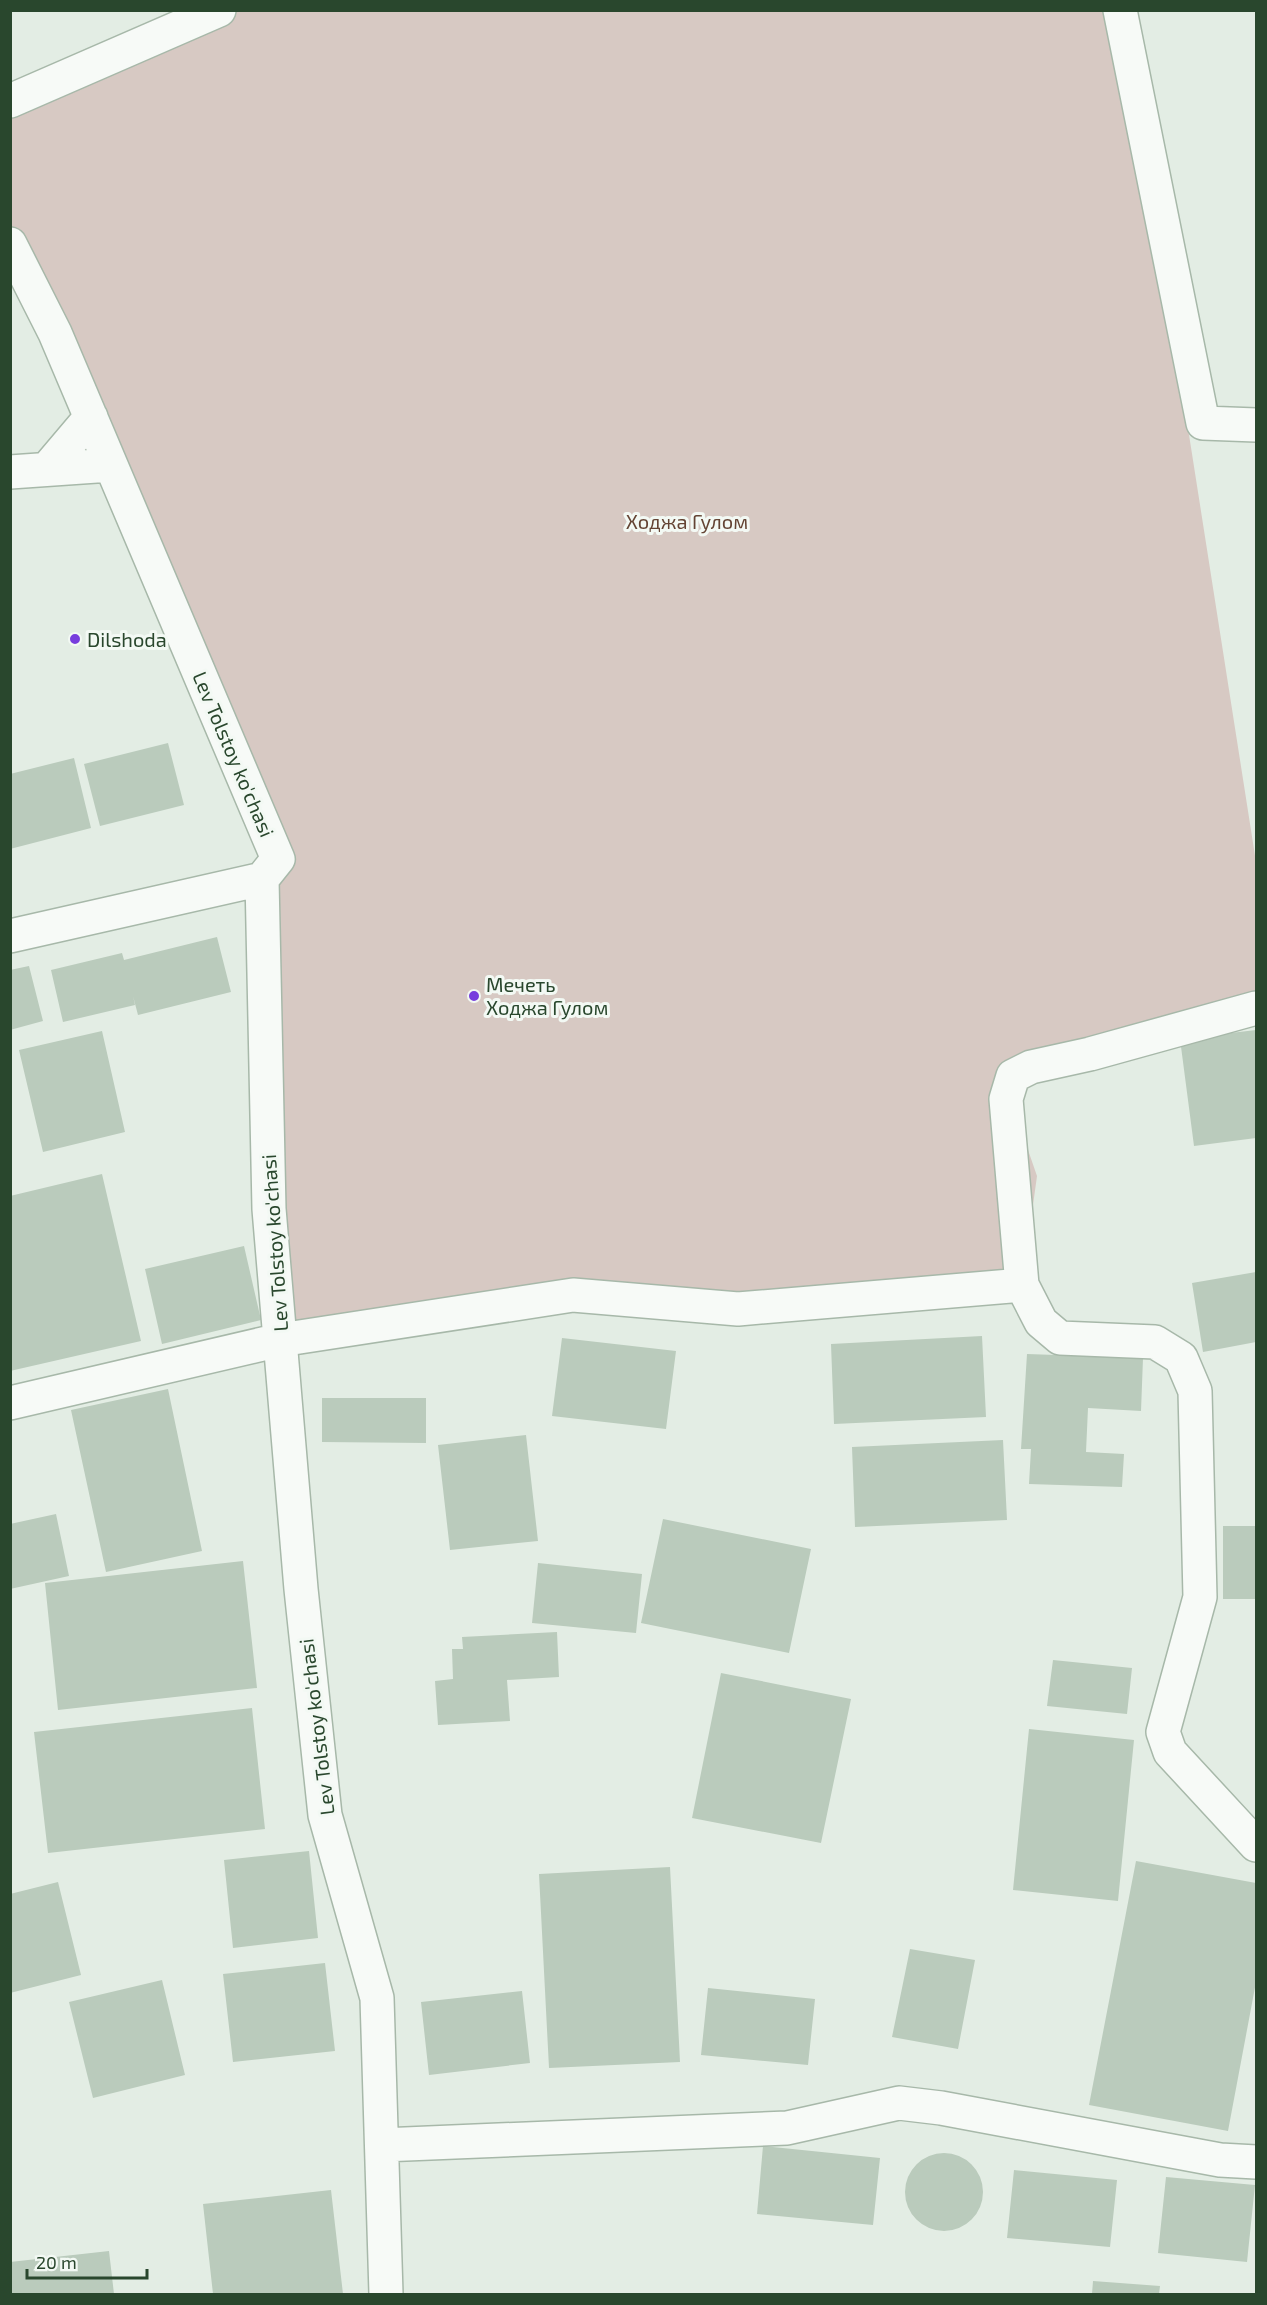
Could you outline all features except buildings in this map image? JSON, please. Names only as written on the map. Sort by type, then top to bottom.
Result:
[{"type":"street","points":[[10,101],[219,10]]},
{"type":"street","points":[[1120,10],[1203,423],[1257,425]]},
{"type":"street","name":"Lev Tolstoy ko'chasi","points":[[10,244],[55,333],[278,859],[262,879],[269,1209],[301,1589],[325,1815],[377,1998],[386,2295]]},
{"type":"street","points":[[47,469],[91,417]]},
{"type":"street","points":[[10,472],[111,465]]},
{"type":"street","points":[[10,936],[262,879]]},
{"type":"street","points":[[1257,1008],[1090,1054],[1031,1067],[1013,1076],[1006,1099],[1022,1285],[1041,1322],[1060,1338],[1155,1342],[1181,1358],[1195,1391],[1200,1597],[1163,1732],[1170,1752],[1257,1845]]},
{"type":"street","points":[[10,1403],[280,1340],[573,1295],[738,1309],[1022,1285]]},
{"type":"street","points":[[382,2145],[787,2128],[899,2103],[941,2108],[1220,2160],[1257,2162]]},
{"type":"green space","name":"Ходжа Гулом","points":[[219,11],[1110,11],[1150,186],[1256,862],[1256,1002],[1000,1069],[1037,1176],[1022,1285],[530,1301],[280,1340],[278,859],[11,258],[10,101]]},
{"type":"place","name":"Dilshoda","points":[[75,639]]},
{"type":"place","name":"Мечеть Ходжа Гулом","points":[[474,996]]}]
